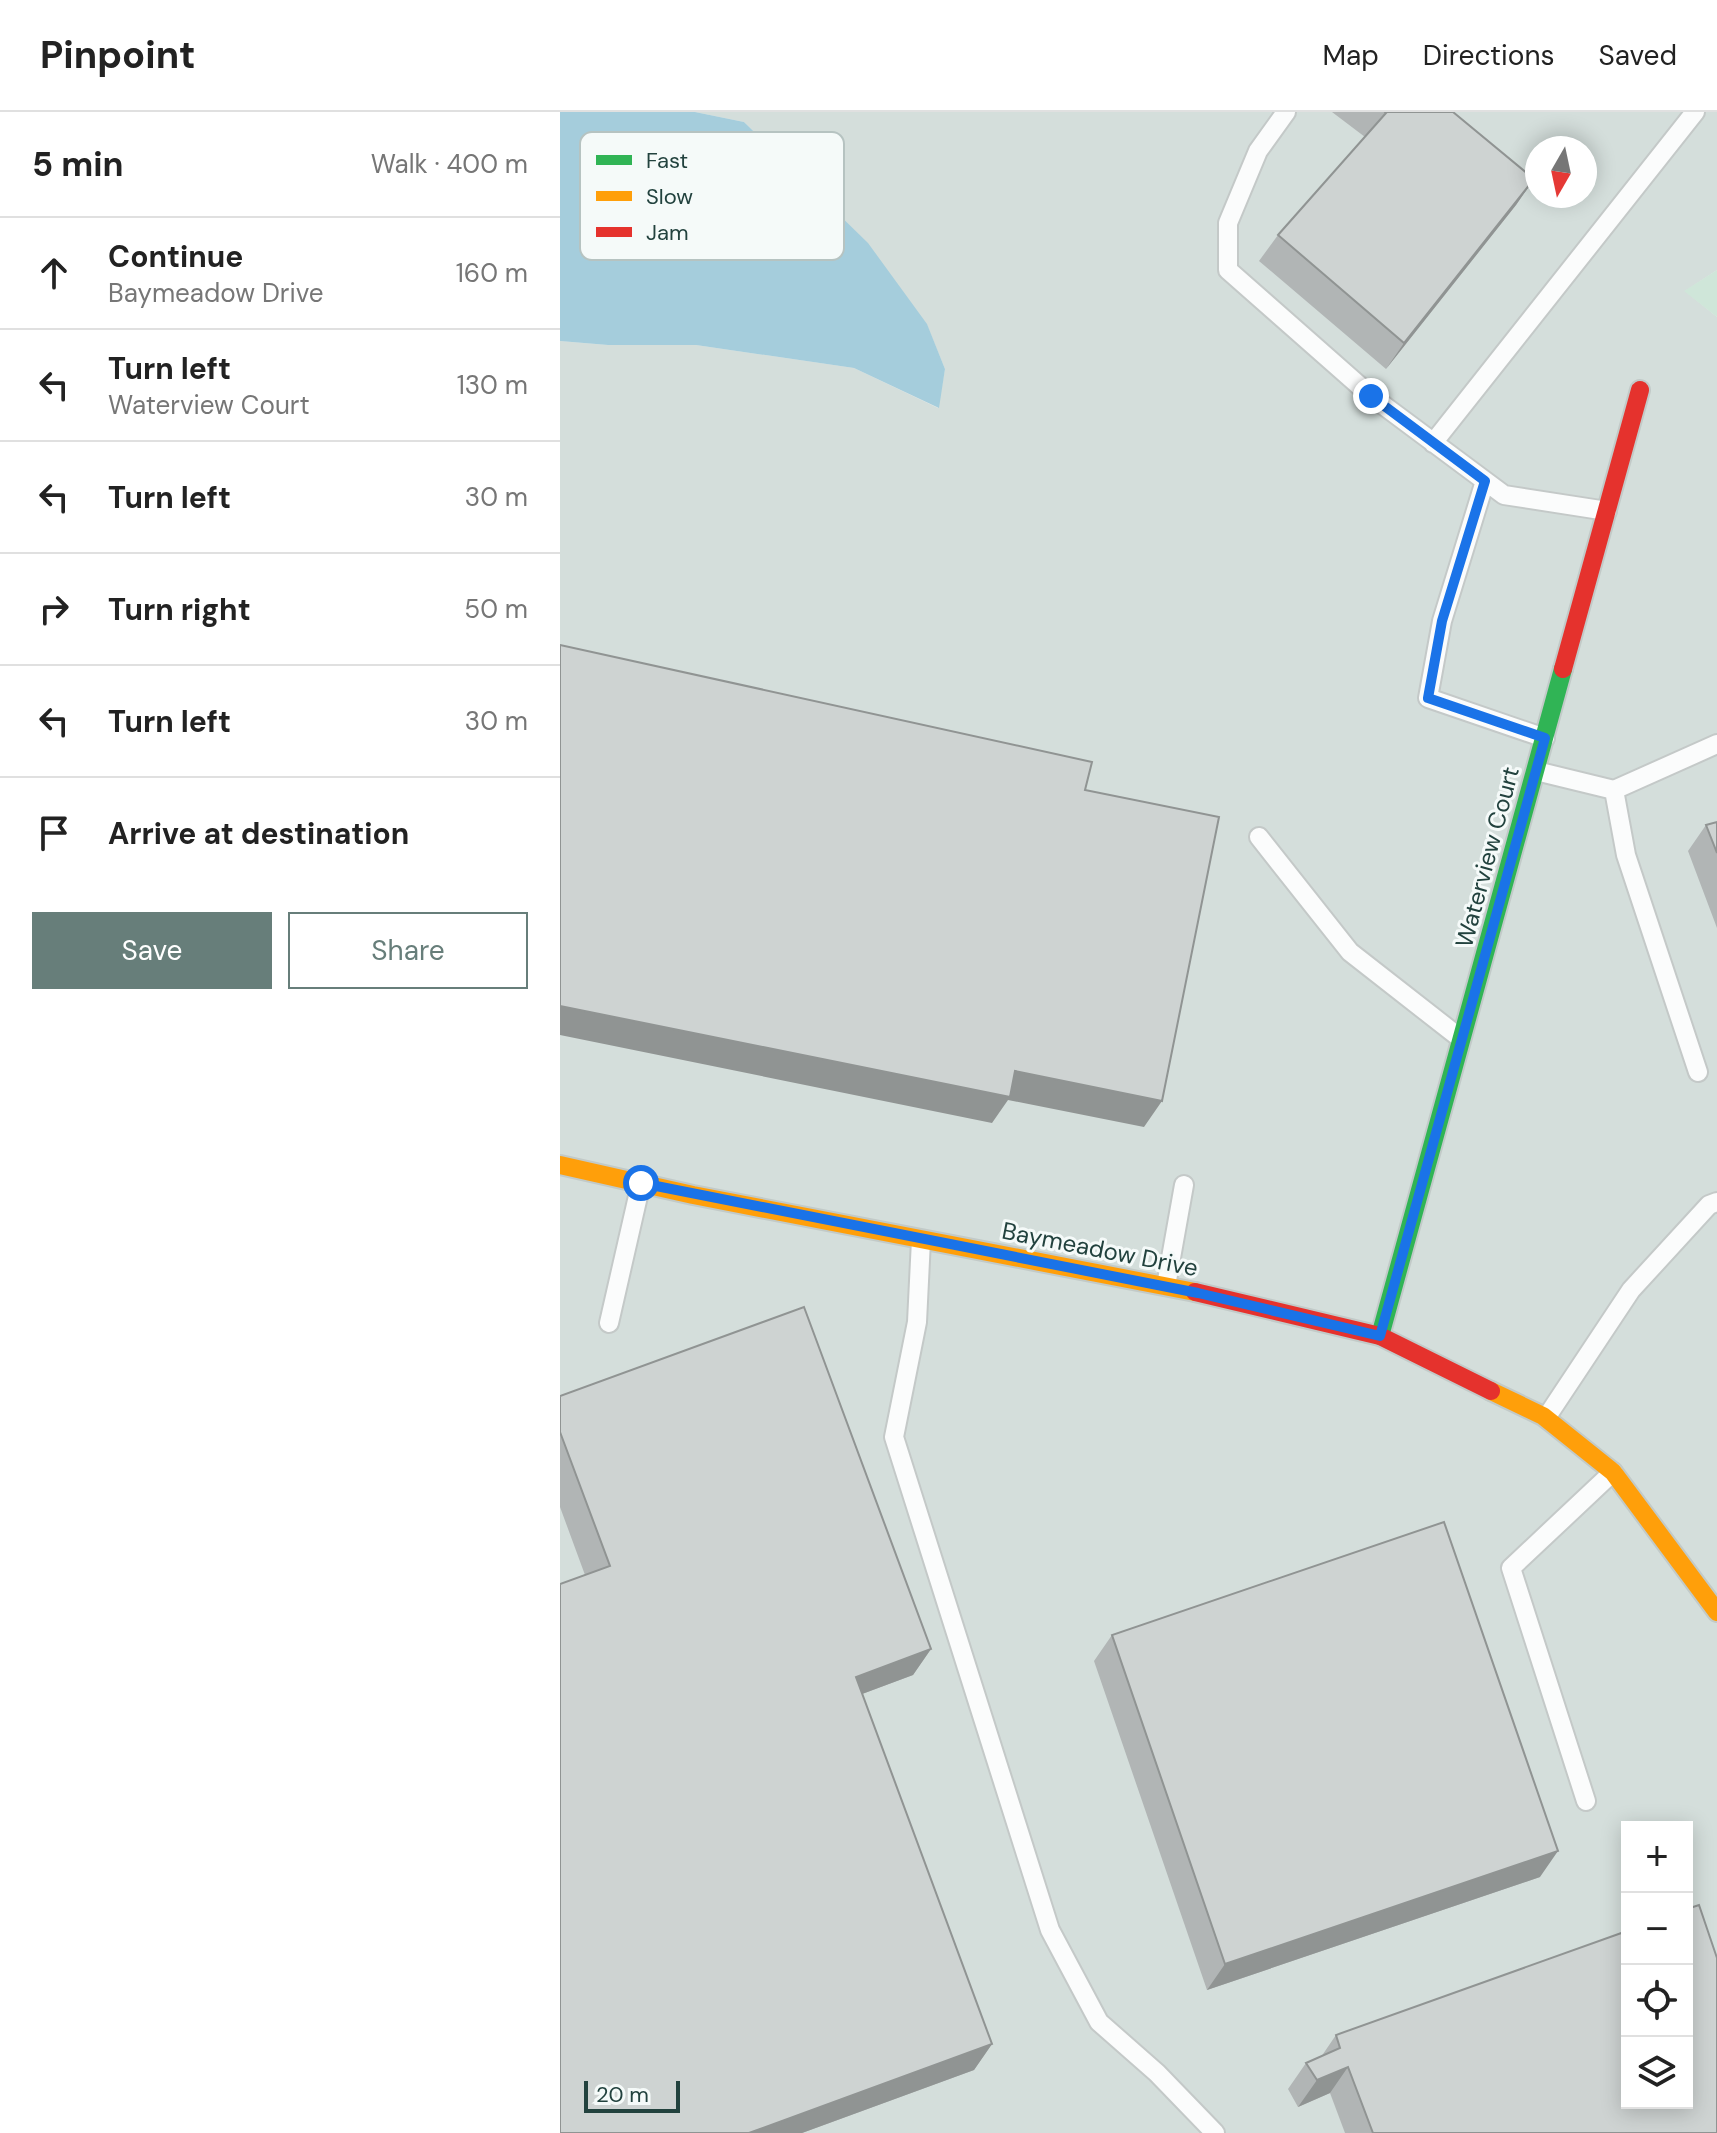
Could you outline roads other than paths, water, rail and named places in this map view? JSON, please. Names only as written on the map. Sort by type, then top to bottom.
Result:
[{"type":"street","name":"Waterview Court","points":[[1380,1336],[1640,390]]},
{"type":"street","name":"Baymeadow Drive","points":[[560,1165],[1166,1286],[1380,1336],[1479,1382],[1546,1418],[1613,1472],[1717,1612]]},
{"type":"lane","points":[[1286,112],[1258,151],[1228,223],[1228,270],[1371,396],[1504,495],[1607,511]]},
{"type":"lane","points":[[1433,443],[1695,112]]},
{"type":"lane","points":[[1485,481],[1442,621],[1428,698],[1545,738]]},
{"type":"lane","points":[[1536,771],[1614,790],[1717,744]]},
{"type":"lane","points":[[1614,790],[1626,855],[1698,1072]]},
{"type":"lane","points":[[1259,837],[1350,952],[1462,1040]]},
{"type":"lane","points":[[609,1323],[641,1183]]},
{"type":"lane","points":[[1166,1286],[1184,1185]]},
{"type":"lane","points":[[1546,1418],[1631,1290],[1709,1205],[1717,1202]]},
{"type":"lane","points":[[921,1239],[917,1322],[894,1437],[1050,1930],[1099,2022],[1157,2073],[1215,2133]]},
{"type":"lane","points":[[1586,1801],[1511,1568],[1613,1472]]},
{"type":"water","points":[[560,112],[695,112],[744,122],[754,132],[580,132],[580,260],[844,260],[844,220],[868,243],[927,324],[945,369],[939,408],[854,368],[696,345],[608,345],[560,341]]}]
